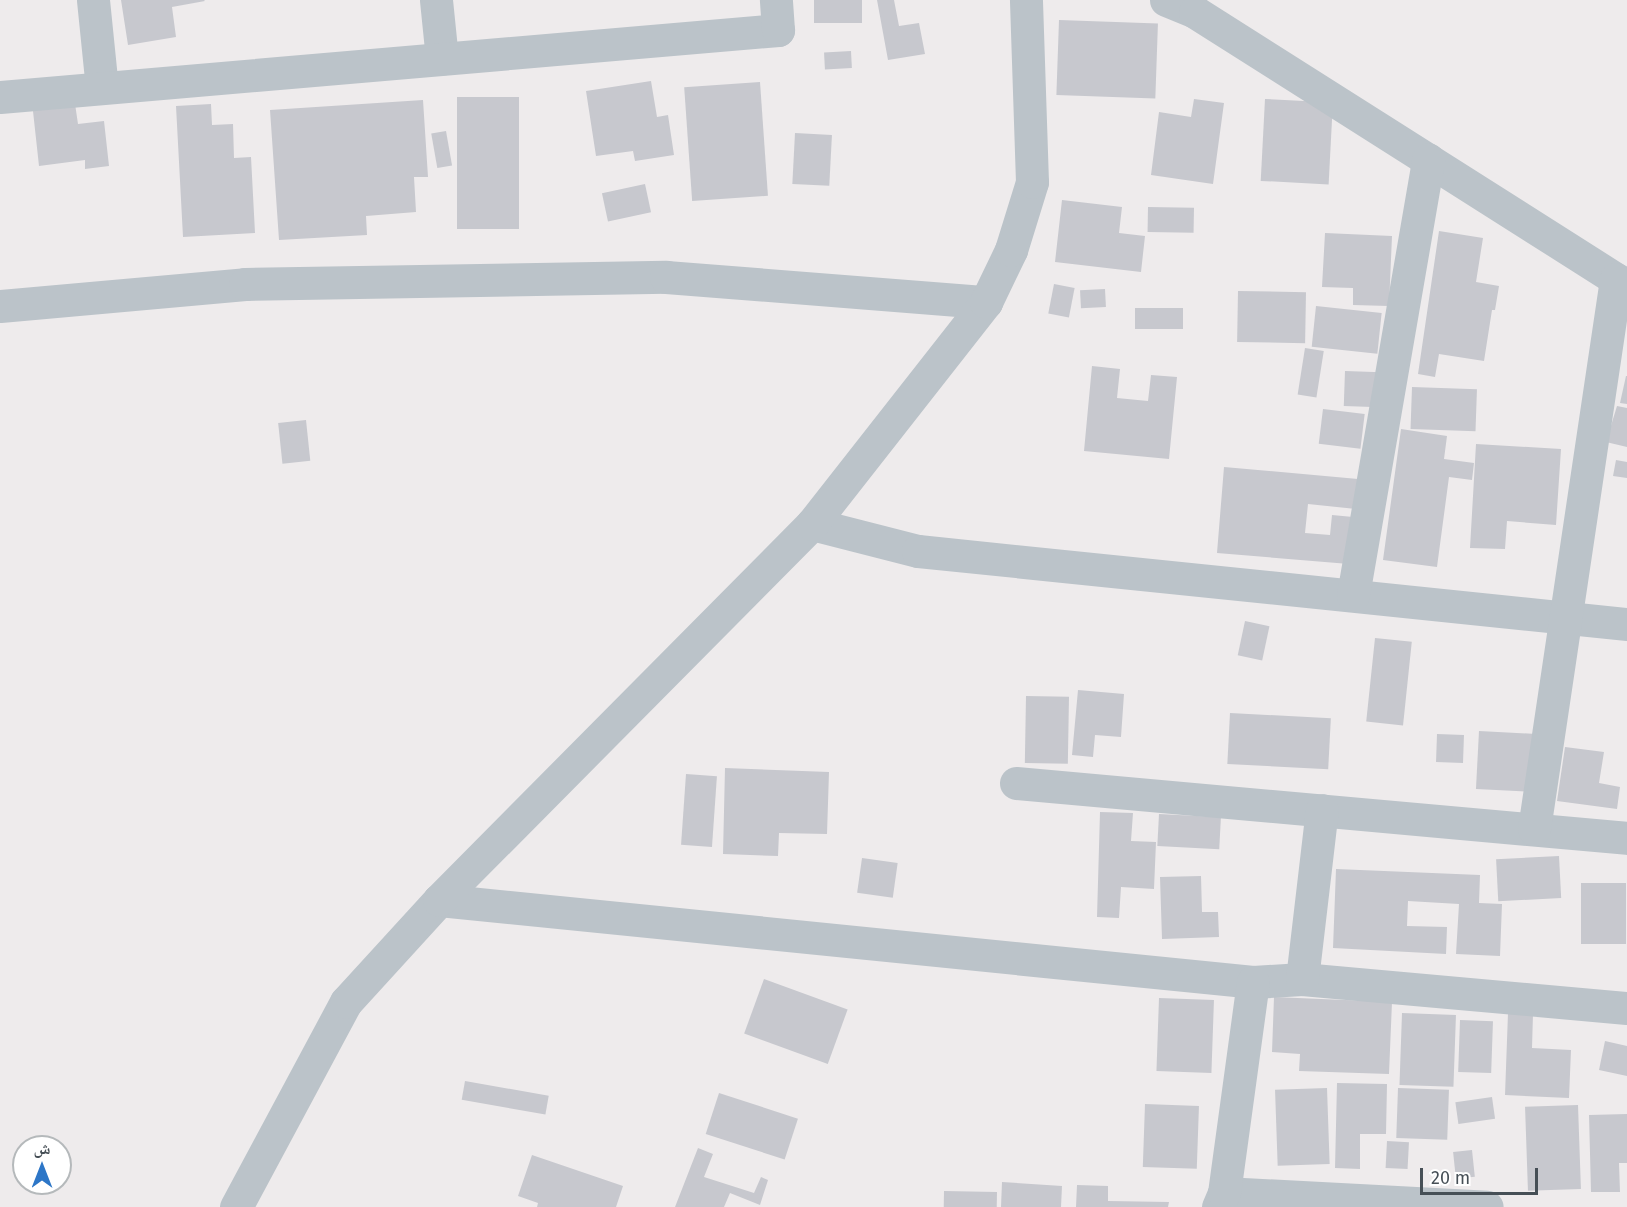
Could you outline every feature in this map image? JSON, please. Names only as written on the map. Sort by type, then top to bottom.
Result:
[{"type":"street","points":[[93,0],[102,88]]},
{"type":"street","points":[[436,0],[442,59]]},
{"type":"street","points":[[0,97],[778,30],[776,0]]},
{"type":"street","points":[[236,1207],[346,1002],[439,900],[812,524],[986,302],[1011,250],[1032,182],[1026,0]]},
{"type":"street","points":[[1166,0],[1195,12],[1622,282],[1534,830]]},
{"type":"street","points":[[1353,596],[1428,159]]},
{"type":"street","points":[[0,306],[245,284],[666,277],[986,302]]},
{"type":"street","points":[[812,524],[918,551],[1627,624]]},
{"type":"street","points":[[1016,783],[1627,838]]},
{"type":"street","points":[[1302,979],[1322,810]]},
{"type":"street","points":[[439,900],[1253,982],[1302,979],[1627,1008]]},
{"type":"street","points":[[1253,982],[1221,1200],[1487,1207]]},
{"type":"building","points":[[121,0],[205,1],[172,7],[176,37],[128,45]]},
{"type":"building","points":[[814,0],[862,0],[862,23],[814,23]]},
{"type":"building","points":[[877,0],[894,0],[899,26],[919,23],[925,54],[888,60]]},
{"type":"building","points":[[1059,20],[1158,23],[1155,98],[1056,95]]},
{"type":"building","points":[[851,51],[852,68],[825,69],[824,52]]},
{"type":"building","points":[[651,81],[657,117],[668,115],[674,155],[635,161],[633,151],[596,156],[586,91]]},
{"type":"building","points":[[760,82],[768,196],[692,201],[684,87]]},
{"type":"building","points":[[74,97],[78,124],[104,121],[109,166],[85,169],[85,160],[39,166],[32,102]]},
{"type":"building","points":[[457,97],[519,97],[519,229],[457,229]]},
{"type":"building","points":[[1194,99],[1224,103],[1213,184],[1151,175],[1159,112],[1191,117]]},
{"type":"building","points":[[1265,99],[1333,103],[1329,184],[1261,181]]},
{"type":"building","points":[[423,100],[428,177],[414,177],[416,212],[366,216],[367,235],[279,240],[270,110]]},
{"type":"building","points":[[211,104],[212,125],[233,124],[234,158],[251,157],[255,233],[183,237],[176,106]]},
{"type":"building","points":[[446,131],[452,165],[437,168],[431,134]]},
{"type":"building","points":[[795,133],[832,135],[829,186],[792,184]]},
{"type":"building","points":[[645,184],[651,212],[608,222],[602,193]]},
{"type":"building","points":[[1062,200],[1122,207],[1119,233],[1145,236],[1141,272],[1055,262]]},
{"type":"building","points":[[1148,207],[1194,208],[1194,233],[1148,232]]},
{"type":"building","points":[[1439,231],[1483,238],[1476,282],[1499,286],[1495,310],[1492,310],[1484,361],[1439,354],[1435,377],[1418,374]]},
{"type":"building","points":[[1325,233],[1392,236],[1389,306],[1353,305],[1353,288],[1322,287]]},
{"type":"building","points":[[1054,284],[1075,288],[1069,317],[1048,313]]},
{"type":"building","points":[[1105,289],[1106,307],[1081,308],[1080,290]]},
{"type":"building","points":[[1238,291],[1306,292],[1305,343],[1237,342]]},
{"type":"building","points":[[1316,306],[1382,313],[1377,354],[1312,347]]},
{"type":"building","points":[[1135,308],[1183,308],[1183,329],[1135,329]]},
{"type":"building","points":[[1305,348],[1324,351],[1316,397],[1298,394]]},
{"type":"building","points":[[1092,366],[1120,369],[1117,398],[1148,401],[1151,375],[1177,377],[1169,459],[1084,451]]},
{"type":"building","points":[[1345,371],[1381,372],[1380,407],[1344,406]]},
{"type":"building","points":[[1627,376],[1627,404],[1620,403]]},
{"type":"building","points":[[1412,387],[1477,389],[1475,431],[1411,429]]},
{"type":"building","points":[[1617,406],[1627,408],[1627,447],[1606,442]]},
{"type":"building","points":[[1323,409],[1365,414],[1360,449],[1319,444]]},
{"type":"building","points":[[306,420],[310,461],[282,464],[278,423]]},
{"type":"building","points":[[1401,429],[1447,436],[1444,459],[1474,463],[1472,480],[1449,477],[1437,567],[1383,560]]},
{"type":"building","points":[[1476,444],[1561,449],[1556,525],[1507,521],[1505,549],[1470,548]]},
{"type":"building","points":[[1616,460],[1627,462],[1627,478],[1613,476]]},
{"type":"building","points":[[1224,467],[1358,479],[1356,509],[1308,504],[1305,533],[1330,535],[1332,515],[1353,517],[1349,564],[1217,553]]},
{"type":"building","points":[[1245,621],[1269,626],[1262,660],[1238,655]]},
{"type":"building","points":[[1375,638],[1412,642],[1403,725],[1366,722]]},
{"type":"building","points":[[1078,690],[1124,694],[1121,737],[1095,735],[1093,757],[1072,755]]},
{"type":"building","points":[[1026,696],[1069,697],[1068,764],[1025,763]]},
{"type":"building","points":[[1230,713],[1331,718],[1328,769],[1227,764]]},
{"type":"building","points":[[1479,731],[1536,734],[1533,792],[1476,789]]},
{"type":"building","points":[[1437,734],[1464,735],[1463,763],[1436,762]]},
{"type":"building","points":[[1565,747],[1604,752],[1599,783],[1620,787],[1617,809],[1557,801]]},
{"type":"building","points":[[725,768],[829,772],[827,834],[779,833],[778,856],[723,854]]},
{"type":"building","points":[[686,774],[717,776],[712,847],[681,845]]},
{"type":"building","points":[[1100,812],[1133,813],[1131,841],[1156,842],[1154,889],[1121,887],[1119,918],[1097,917]]},
{"type":"building","points":[[1159,814],[1221,817],[1219,849],[1157,846]]},
{"type":"building","points":[[1559,856],[1561,898],[1498,901],[1496,859]]},
{"type":"building","points":[[862,858],[898,863],[893,898],[857,893]]},
{"type":"building","points":[[1336,869],[1480,875],[1479,903],[1502,904],[1500,956],[1456,954],[1459,904],[1408,901],[1407,926],[1447,927],[1446,954],[1333,948]]},
{"type":"building","points":[[1201,876],[1202,912],[1218,912],[1219,937],[1162,939],[1160,877]]},
{"type":"building","points":[[1581,883],[1626,883],[1626,944],[1581,944]]},
{"type":"building","points":[[764,979],[848,1009],[828,1064],[744,1034]]},
{"type":"building","points":[[1274,997],[1392,1002],[1389,1074],[1299,1071],[1300,1054],[1272,1052]]},
{"type":"building","points":[[1159,998],[1214,1000],[1211,1073],[1156,1071]]},
{"type":"building","points":[[1402,1013],[1456,1015],[1453,1087],[1399,1085]]},
{"type":"building","points":[[1508,1013],[1533,1014],[1532,1048],[1571,1050],[1569,1098],[1505,1095]]},
{"type":"building","points":[[1460,1020],[1493,1021],[1491,1073],[1458,1072]]},
{"type":"building","points":[[1605,1041],[1627,1046],[1627,1076],[1599,1070]]},
{"type":"building","points":[[465,1081],[549,1096],[545,1114],[462,1100]]},
{"type":"building","points":[[1337,1083],[1387,1084],[1386,1134],[1360,1134],[1360,1169],[1335,1168]]},
{"type":"building","points":[[1327,1088],[1330,1164],[1278,1166],[1275,1090]]},
{"type":"building","points":[[1398,1088],[1449,1090],[1447,1140],[1396,1138]]},
{"type":"building","points":[[719,1093],[798,1119],[785,1160],[706,1134]]},
{"type":"building","points":[[1492,1097],[1495,1119],[1458,1124],[1455,1102]]},
{"type":"building","points":[[1145,1104],[1199,1106],[1197,1169],[1143,1167]]},
{"type":"building","points":[[1578,1105],[1581,1189],[1528,1191],[1525,1107]]},
{"type":"building","points":[[1627,1114],[1627,1163],[1619,1163],[1620,1192],[1591,1192],[1589,1115]]},
{"type":"building","points":[[1387,1141],[1409,1142],[1408,1169],[1386,1168]]},
{"type":"building","points":[[698,1148],[713,1154],[704,1177],[754,1193],[761,1177],[768,1180],[760,1205],[730,1193],[724,1207],[675,1207]]},
{"type":"building","points":[[1472,1150],[1475,1177],[1456,1179],[1453,1152]]},
{"type":"building","points":[[532,1155],[623,1186],[616,1207],[537,1207],[538,1203],[518,1196]]},
{"type":"building","points":[[1002,1182],[1062,1186],[1061,1207],[1001,1207]]},
{"type":"building","points":[[1077,1185],[1108,1186],[1108,1201],[1169,1202],[1168,1207],[1076,1207]]},
{"type":"building","points":[[944,1191],[997,1192],[997,1207],[944,1207]]}]
